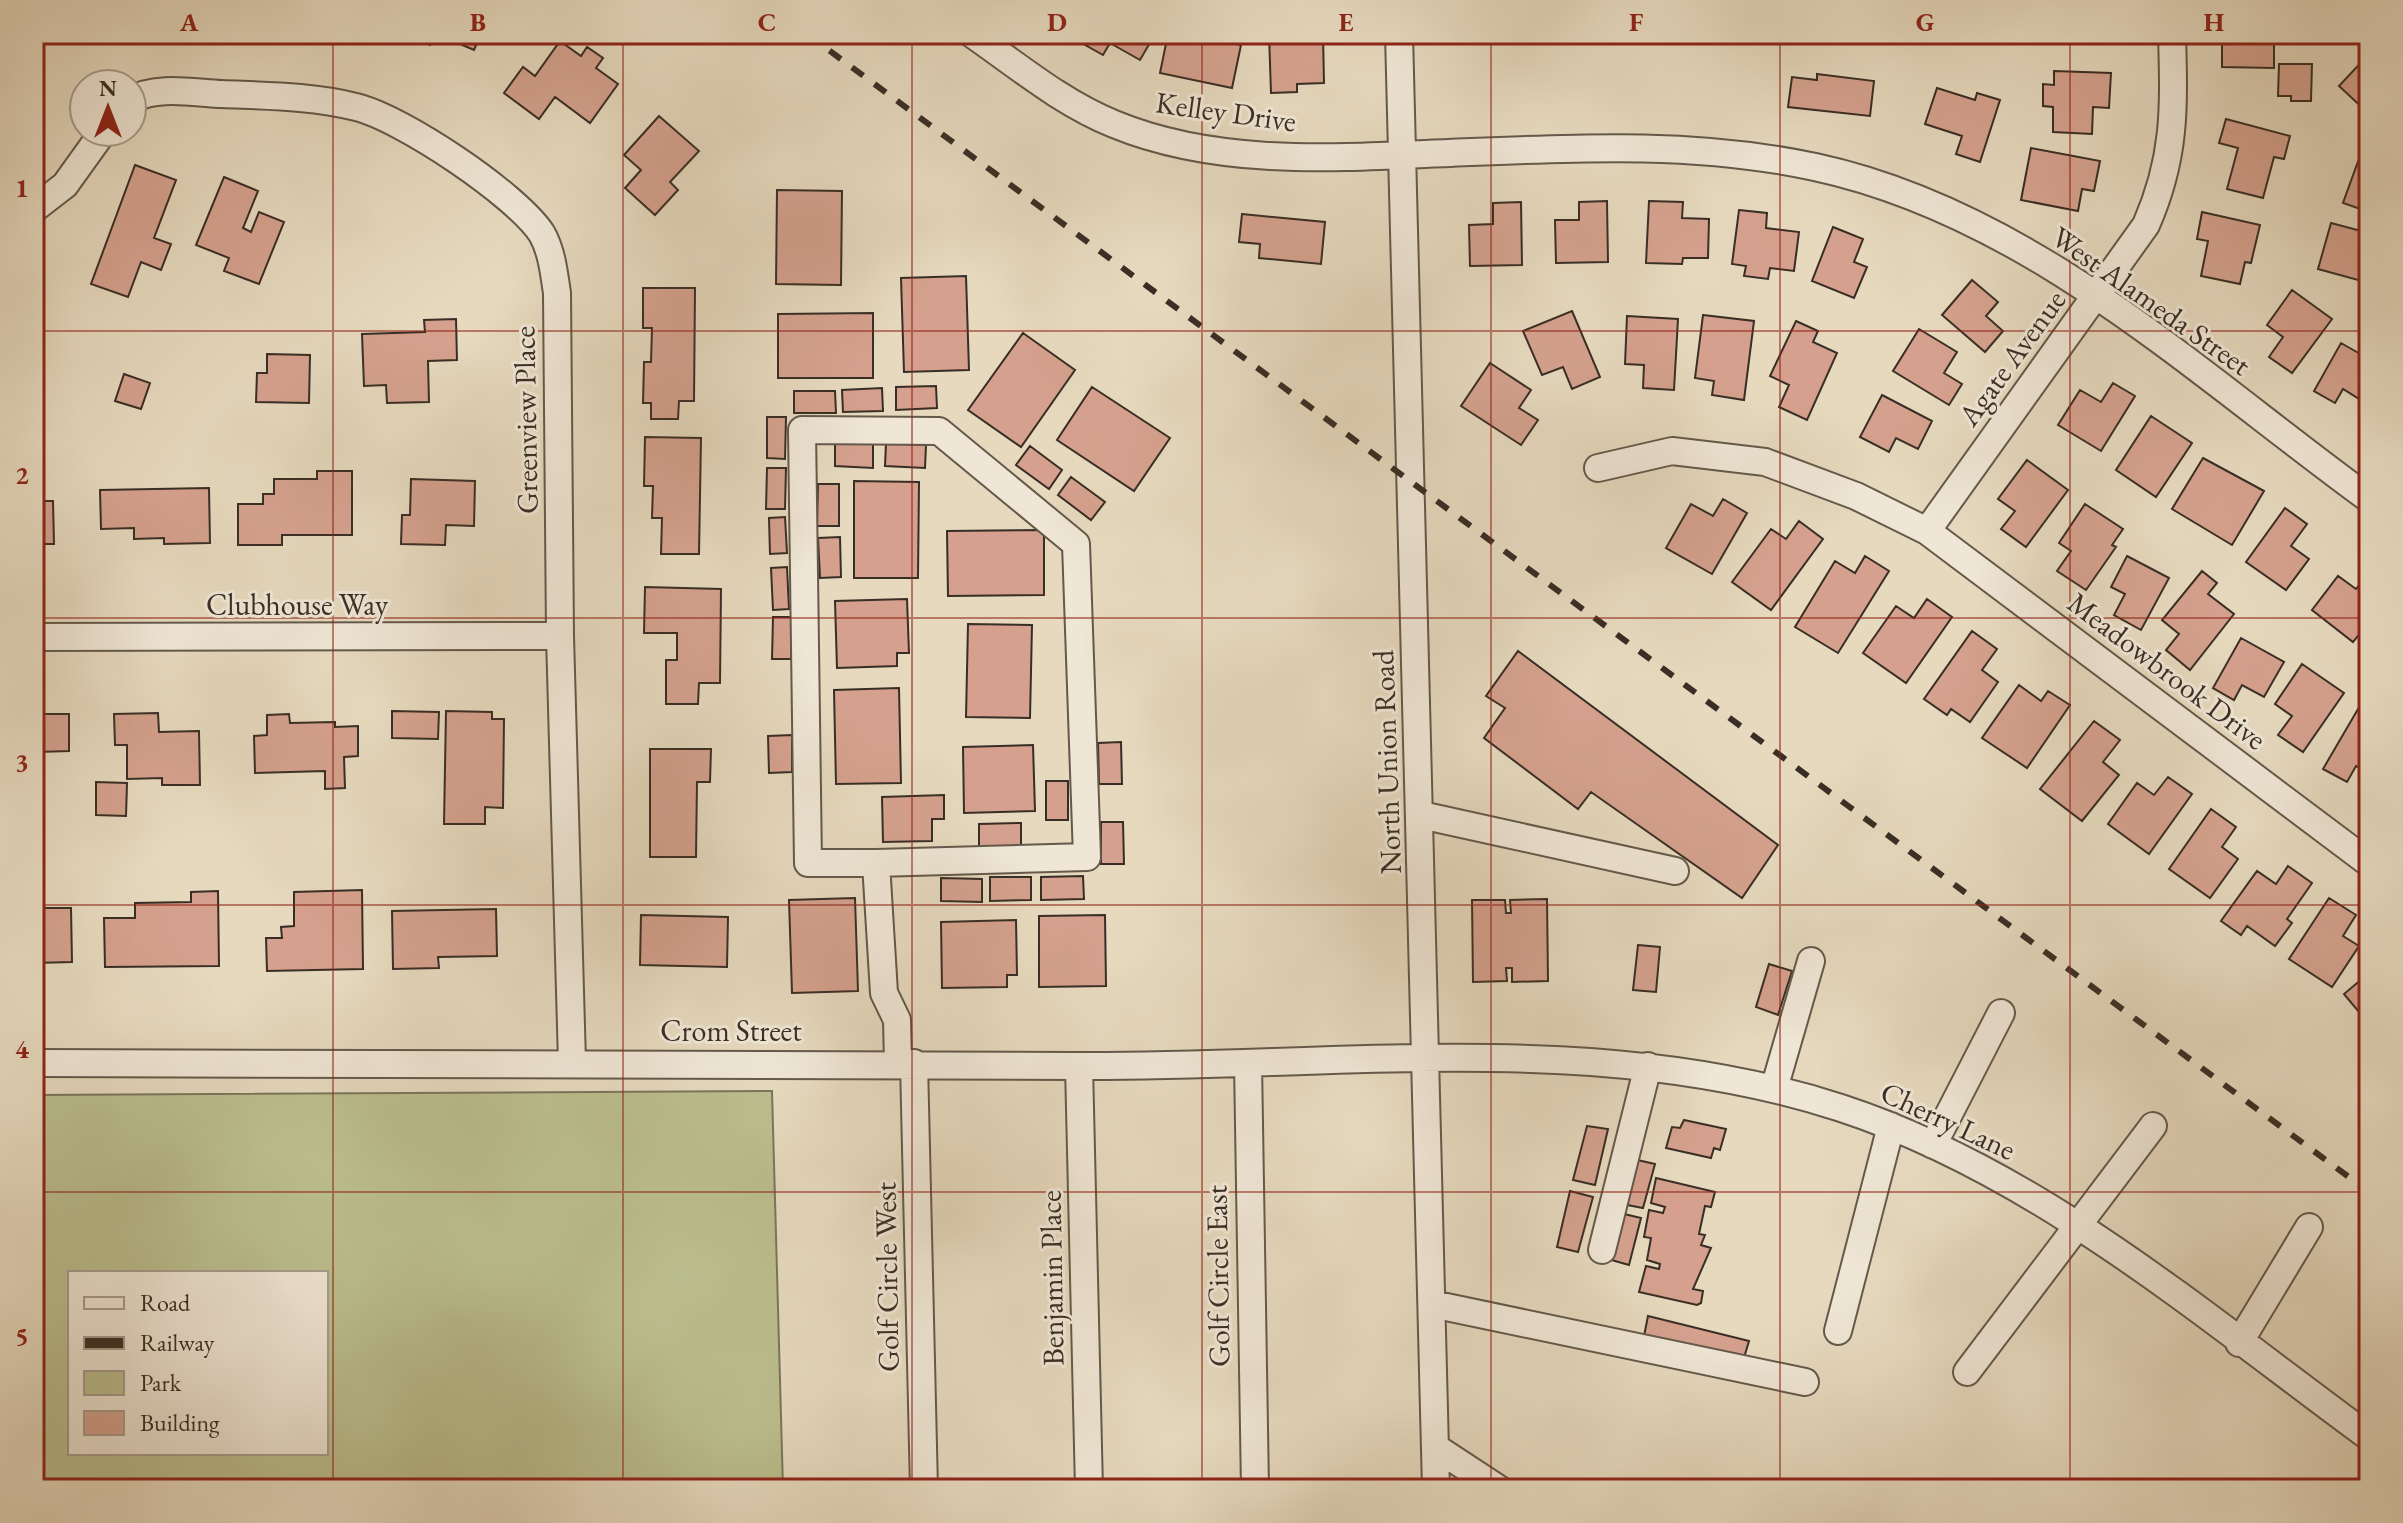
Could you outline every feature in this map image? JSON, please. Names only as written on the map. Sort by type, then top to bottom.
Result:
[{"type":"street","name":"Kelley Drive","points":[[972,34],[1068,101],[1115,125],[1178,144],[1255,155],[1402,155]]},
{"type":"street","name":"North Union Road","points":[[1399,34],[1436,1489]]},
{"type":"street","name":"Agate Avenue","points":[[1927,531],[2146,225],[2164,184],[2172,140],[2172,34]]},
{"type":"street","name":"Greenview Place","points":[[148,94],[174,92],[312,99],[359,107],[399,125],[450,156],[521,211],[542,234],[552,260],[557,293],[560,636],[572,1062]]},
{"type":"street","name":"West Alameda Street","points":[[1402,155],[1658,146],[1716,150],[1817,167],[1925,202],[2008,241],[2097,295],[2365,489]]},
{"type":"street","points":[[34,209],[65,185],[92,148]]},
{"type":"street","points":[[802,430],[939,431],[1076,544],[1087,857],[876,863],[808,863],[802,430]]},
{"type":"street","name":"Meadowbrook Drive","points":[[1598,468],[1672,451],[1765,462],[1856,496],[1927,531],[2369,863]]},
{"type":"street","name":"Clubhouse Way","points":[[34,637],[560,636]]},
{"type":"street","points":[[1421,815],[1675,871]]},
{"type":"street","name":"Golf Circle West","points":[[876,863],[884,993],[897,1020],[906,1063],[924,1489]]},
{"type":"street","points":[[1774,1089],[1811,961]]},
{"type":"street","points":[[1933,1145],[2001,1013]]},
{"type":"street","name":"Crom Street","points":[[34,1063],[572,1062],[1079,1066],[1427,1060]]},
{"type":"street","name":"Cherry Lane","points":[[1427,1060],[1648,1066],[1739,1079],[1891,1126],[2024,1193],[2079,1228],[2369,1437]]},
{"type":"street","name":"Golf Circle East","points":[[1248,1063],[1255,1489]]},
{"type":"street","name":"Benjamin Place","points":[[1079,1066],[1089,1489]]},
{"type":"street","points":[[1602,1250],[1648,1066]]},
{"type":"street","points":[[1838,1331],[1891,1126]]},
{"type":"street","points":[[1967,1372],[2079,1228],[2153,1126]]},
{"type":"street","points":[[2239,1343],[2309,1227]]},
{"type":"street","points":[[1432,1304],[1805,1382]]},
{"type":"street","points":[[1435,1447],[1499,1489]]},
{"type":"green space","points":[[772,1091],[783,1489],[34,1489],[34,1095]]},
{"type":"building","points":[[402,34],[435,34],[430,45]]},
{"type":"building","points":[[436,34],[481,34],[474,50]]},
{"type":"building","points":[[1084,34],[1155,34],[1140,60],[1110,43],[1103,55],[1080,42]]},
{"type":"building","points":[[1168,34],[1188,34],[1241,45],[1232,88],[1160,73]]},
{"type":"building","points":[[1269,34],[1323,34],[1324,83],[1297,84],[1297,92],[1271,93]]},
{"type":"building","points":[[2222,34],[2303,34],[2303,44],[2274,43],[2274,68],[2222,67]]},
{"type":"building","points":[[560,41],[581,56],[587,47],[603,58],[596,68],[618,84],[590,123],[555,97],[539,119],[504,93],[523,67],[535,76]]},
{"type":"building","points":[[2369,54],[2369,114],[2339,86]]},
{"type":"building","points":[[2279,64],[2312,64],[2311,101],[2291,101],[2291,96],[2278,96]]},
{"type":"building","points":[[2054,71],[2111,73],[2109,108],[2093,107],[2092,134],[2053,132],[2053,107],[2043,106],[2043,84],[2054,85]]},
{"type":"building","points":[[1817,74],[1874,81],[1870,116],[1788,107],[1792,77],[1817,80]]},
{"type":"building","points":[[1937,88],[1975,100],[1977,93],[2000,100],[1980,162],[1956,154],[1962,136],[1925,124]]},
{"type":"building","points":[[659,116],[699,151],[670,182],[678,190],[655,215],[625,188],[641,170],[624,155]]},
{"type":"building","points":[[2226,119],[2290,136],[2284,159],[2274,157],[2263,198],[2227,189],[2238,148],[2219,143]]},
{"type":"building","points":[[2031,148],[2100,161],[2094,191],[2082,189],[2078,211],[2021,200]]},
{"type":"building","points":[[2360,156],[2369,159],[2369,212],[2343,203]]},
{"type":"building","points":[[135,165],[176,180],[154,238],[171,244],[161,270],[141,262],[128,297],[91,284]]},
{"type":"building","points":[[224,177],[258,191],[243,228],[251,232],[259,212],[284,222],[259,284],[224,271],[229,258],[196,245]]},
{"type":"building","points":[[777,190],[842,191],[841,285],[776,284]]},
{"type":"building","points":[[1607,201],[1608,262],[1556,263],[1555,220],[1579,220],[1579,202]]},
{"type":"building","points":[[1649,201],[1683,202],[1682,218],[1709,219],[1708,258],[1683,258],[1682,264],[1646,263]]},
{"type":"building","points":[[1521,202],[1522,265],[1470,266],[1469,225],[1493,224],[1493,203]]},
{"type":"building","points":[[1739,210],[1767,213],[1766,228],[1799,232],[1794,271],[1770,268],[1768,279],[1744,276],[1746,266],[1732,264]]},
{"type":"building","points":[[2202,212],[2260,225],[2251,263],[2245,262],[2240,284],[2201,276],[2208,241],[2197,239]]},
{"type":"building","points":[[1242,214],[1325,222],[1321,264],[1259,258],[1260,244],[1239,242]]},
{"type":"building","points":[[2331,223],[2369,233],[2369,283],[2318,269]]},
{"type":"building","points":[[1833,227],[1863,239],[1854,262],[1867,267],[1854,298],[1812,281]]},
{"type":"building","points":[[966,276],[969,370],[904,372],[901,278]]},
{"type":"building","points":[[1972,280],[1998,302],[1986,316],[2003,331],[1985,352],[1942,315]]},
{"type":"building","points":[[643,288],[695,288],[694,401],[679,401],[678,419],[651,419],[651,403],[643,403],[644,362],[651,362],[652,328],[643,328]]},
{"type":"building","points":[[2292,290],[2332,319],[2292,373],[2269,357],[2283,337],[2267,325]]},
{"type":"building","points":[[1572,311],[1600,377],[1572,389],[1563,367],[1542,375],[1523,331]]},
{"type":"building","points":[[873,313],[873,378],[778,378],[778,314]]},
{"type":"building","points":[[1703,315],[1754,321],[1744,400],[1712,395],[1714,381],[1695,378]]},
{"type":"building","points":[[1627,316],[1678,319],[1674,390],[1643,388],[1644,365],[1625,364]]},
{"type":"building","points":[[456,319],[457,360],[428,361],[429,402],[387,403],[386,385],[364,386],[362,334],[425,332],[424,320]]},
{"type":"building","points":[[1796,321],[1818,331],[1813,342],[1837,353],[1807,420],[1779,407],[1789,385],[1770,376]]},
{"type":"building","points":[[1919,329],[1957,352],[1944,373],[1962,384],[1949,405],[1893,371]]},
{"type":"building","points":[[1023,333],[1075,370],[1021,447],[968,410]]},
{"type":"building","points":[[2341,343],[2369,359],[2369,393],[2364,402],[2343,389],[2335,403],[2314,391]]},
{"type":"building","points":[[267,354],[310,355],[309,403],[256,402],[257,373],[267,373]]},
{"type":"building","points":[[1490,363],[1531,390],[1519,408],[1538,420],[1521,445],[1461,406]]},
{"type":"building","points":[[124,374],[150,383],[141,409],[115,401]]},
{"type":"building","points":[[2113,383],[2135,396],[2101,451],[2058,425],[2080,390],[2101,402]]},
{"type":"building","points":[[936,386],[937,408],[896,410],[896,387]]},
{"type":"building","points":[[1092,387],[1170,438],[1134,491],[1057,440]]},
{"type":"building","points":[[882,388],[883,411],[843,412],[842,390]]},
{"type":"building","points":[[794,391],[835,391],[836,413],[794,413]]},
{"type":"building","points":[[1882,395],[1932,421],[1918,449],[1896,438],[1889,452],[1860,437]]},
{"type":"building","points":[[2151,416],[2192,443],[2156,497],[2116,470]]},
{"type":"building","points":[[767,417],[786,417],[785,459],[767,458]]},
{"type":"building","points":[[645,437],[701,438],[699,554],[661,554],[662,518],[652,518],[653,486],[644,486]]},
{"type":"building","points":[[835,443],[873,444],[873,468],[835,466]]},
{"type":"building","points":[[886,443],[926,445],[925,468],[885,466]]},
{"type":"building","points":[[1030,446],[1062,470],[1049,489],[1016,465]]},
{"type":"building","points":[[2203,458],[2264,491],[2232,545],[2172,509]]},
{"type":"building","points":[[2027,460],[2068,490],[2026,547],[2001,529],[2015,511],[1998,499]]},
{"type":"building","points":[[767,468],[786,468],[785,509],[766,509]]},
{"type":"building","points":[[317,471],[352,471],[352,535],[282,535],[282,545],[238,545],[238,504],[263,504],[263,494],[274,494],[274,479],[317,479]]},
{"type":"building","points":[[1071,477],[1105,502],[1091,520],[1058,495]]},
{"type":"building","points":[[411,479],[475,481],[474,526],[446,525],[445,545],[401,544],[402,515],[410,515]]},
{"type":"building","points":[[854,481],[919,482],[918,578],[854,578]]},
{"type":"building","points":[[818,484],[839,484],[839,526],[817,526]]},
{"type":"building","points":[[209,488],[210,543],[164,544],[164,538],[134,539],[134,528],[101,529],[100,490]]},
{"type":"building","points":[[1723,499],[1747,513],[1712,574],[1666,548],[1691,504],[1713,516]]},
{"type":"building","points":[[34,501],[53,501],[54,544],[34,544]]},
{"type":"building","points":[[2085,504],[2123,529],[2112,545],[2116,547],[2086,590],[2057,571],[2071,551],[2059,543]]},
{"type":"building","points":[[2285,508],[2307,524],[2291,546],[2309,559],[2286,590],[2246,562]]},
{"type":"building","points":[[785,517],[787,553],[770,554],[769,518]]},
{"type":"building","points":[[1799,521],[1823,539],[1771,610],[1732,582],[1771,529],[1786,539]]},
{"type":"building","points":[[1044,530],[1044,595],[948,596],[947,531]]},
{"type":"building","points":[[840,537],[841,577],[820,578],[818,538]]},
{"type":"building","points":[[1865,556],[1889,571],[1838,653],[1795,627],[1835,561],[1855,573]]},
{"type":"building","points":[[2127,556],[2169,578],[2141,630],[2114,615],[2125,594],[2111,587]]},
{"type":"building","points":[[787,567],[789,609],[773,610],[771,568]]},
{"type":"building","points":[[2202,571],[2217,583],[2208,594],[2234,614],[2190,670],[2166,650],[2179,634],[2162,620]]},
{"type":"building","points":[[2367,575],[2369,622],[2353,642],[2312,610],[2338,576],[2356,589]]},
{"type":"building","points":[[645,587],[721,589],[720,683],[699,683],[698,704],[666,704],[666,660],[677,660],[677,633],[644,633]]},
{"type":"building","points":[[907,599],[909,653],[897,653],[897,666],[837,668],[835,601]]},
{"type":"building","points":[[1927,599],[1952,617],[1906,683],[1863,653],[1896,606],[1914,618]]},
{"type":"building","points":[[773,617],[792,617],[791,659],[772,659]]},
{"type":"building","points":[[968,624],[1032,625],[1030,718],[966,717]]},
{"type":"building","points":[[1972,631],[1997,649],[1982,670],[1998,682],[1970,722],[1951,709],[1947,715],[1924,699]]},
{"type":"building","points":[[2241,638],[2284,662],[2264,697],[2242,685],[2234,700],[2213,688]]},
{"type":"building","points":[[1518,651],[1778,845],[1742,898],[1591,792],[1578,809],[1484,738],[1505,708],[1486,696]]},
{"type":"building","points":[[2302,664],[2344,693],[2303,752],[2278,735],[2292,716],[2275,704]]},
{"type":"building","points":[[2019,685],[2041,701],[2048,691],[2070,705],[2027,768],[1982,738]]},
{"type":"building","points":[[899,688],[901,783],[836,784],[834,690]]},
{"type":"building","points":[[2358,709],[2369,715],[2369,773],[2356,766],[2347,782],[2323,769]]},
{"type":"building","points":[[392,711],[439,712],[438,739],[392,738]]},
{"type":"building","points":[[446,711],[492,712],[492,719],[504,719],[503,808],[485,807],[485,824],[444,824]]},
{"type":"building","points":[[158,713],[159,732],[199,731],[200,785],[162,785],[162,778],[127,779],[127,745],[115,745],[114,714]]},
{"type":"building","points":[[34,714],[69,714],[69,751],[37,752],[37,766]]},
{"type":"building","points":[[289,714],[290,723],[335,722],[335,727],[358,726],[358,756],[344,757],[345,788],[325,789],[325,771],[255,773],[254,736],[267,735],[267,715]]},
{"type":"building","points":[[2094,721],[2120,740],[2103,762],[2119,775],[2082,821],[2040,789]]},
{"type":"building","points":[[792,735],[792,772],[769,773],[768,736]]},
{"type":"building","points":[[1121,742],[1122,784],[1099,784],[1098,743]]},
{"type":"building","points":[[1033,745],[1035,811],[964,813],[963,747]]},
{"type":"building","points":[[650,749],[711,749],[710,782],[697,782],[696,857],[650,857]]},
{"type":"building","points":[[2168,777],[2192,794],[2149,854],[2108,824],[2137,783],[2154,795]]},
{"type":"building","points":[[1046,781],[1068,781],[1068,820],[1046,820]]},
{"type":"building","points":[[96,782],[127,783],[126,816],[96,815]]},
{"type":"building","points":[[944,795],[944,819],[932,819],[932,841],[883,842],[882,797]]},
{"type":"building","points":[[2211,809],[2236,827],[2222,847],[2238,859],[2210,898],[2169,869]]},
{"type":"building","points":[[1101,822],[1123,822],[1124,864],[1101,864]]},
{"type":"building","points":[[1021,823],[1021,847],[979,847],[979,824]]},
{"type":"building","points":[[2288,866],[2312,883],[2287,919],[2292,923],[2275,946],[2247,926],[2241,935],[2221,921],[2257,871],[2276,884]]},
{"type":"building","points":[[1083,876],[1084,899],[1041,900],[1041,877]]},
{"type":"building","points":[[990,877],[1031,877],[1031,900],[990,901]]},
{"type":"building","points":[[941,878],[982,879],[982,902],[941,901]]},
{"type":"building","points":[[362,890],[363,969],[267,971],[266,938],[282,938],[281,927],[294,926],[294,892]]},
{"type":"building","points":[[218,891],[219,966],[105,967],[104,918],[135,918],[135,903],[191,902],[191,892]]},
{"type":"building","points":[[855,898],[858,991],[792,993],[789,900]]},
{"type":"building","points":[[2329,898],[2356,915],[2343,936],[2359,946],[2332,987],[2289,959]]},
{"type":"building","points":[[1547,899],[1548,981],[1512,982],[1512,968],[1506,968],[1507,981],[1473,982],[1472,900],[1505,900],[1506,913],[1511,913],[1510,900]]},
{"type":"building","points":[[34,908],[71,908],[72,962],[34,963]]},
{"type":"building","points":[[496,909],[497,956],[438,957],[439,968],[393,969],[392,911]]},
{"type":"building","points":[[641,915],[728,917],[727,967],[640,965]]},
{"type":"building","points":[[1105,915],[1106,986],[1039,987],[1039,916]]},
{"type":"building","points":[[1016,920],[1017,975],[1007,975],[1007,987],[942,988],[941,922]]},
{"type":"building","points":[[1638,945],[1660,947],[1656,992],[1633,990]]},
{"type":"building","points":[[1769,964],[1792,971],[1778,1015],[1756,1007]]},
{"type":"building","points":[[2369,973],[2369,1024],[2344,994]]},
{"type":"building","points":[[1684,1120],[1726,1129],[1720,1150],[1714,1148],[1711,1158],[1666,1148],[1672,1127],[1680,1128]]},
{"type":"building","points":[[1587,1126],[1608,1129],[1595,1185],[1573,1180]]},
{"type":"building","points":[[1633,1159],[1655,1164],[1643,1208],[1622,1204]]},
{"type":"building","points":[[1656,1178],[1715,1192],[1711,1207],[1705,1206],[1699,1234],[1705,1235],[1701,1245],[1711,1248],[1693,1289],[1703,1291],[1701,1303],[1697,1305],[1639,1292],[1646,1266],[1659,1269],[1660,1264],[1647,1260],[1651,1238],[1644,1237],[1649,1210],[1663,1213],[1665,1207],[1651,1203]]},
{"type":"building","points":[[1570,1191],[1593,1197],[1578,1252],[1557,1247]]},
{"type":"building","points":[[1620,1213],[1641,1218],[1629,1265],[1608,1259]]},
{"type":"building","points":[[1648,1316],[1749,1341],[1743,1361],[1644,1336]]},
{"type":"railway","points":[[807,34],[2369,1192]]}]
